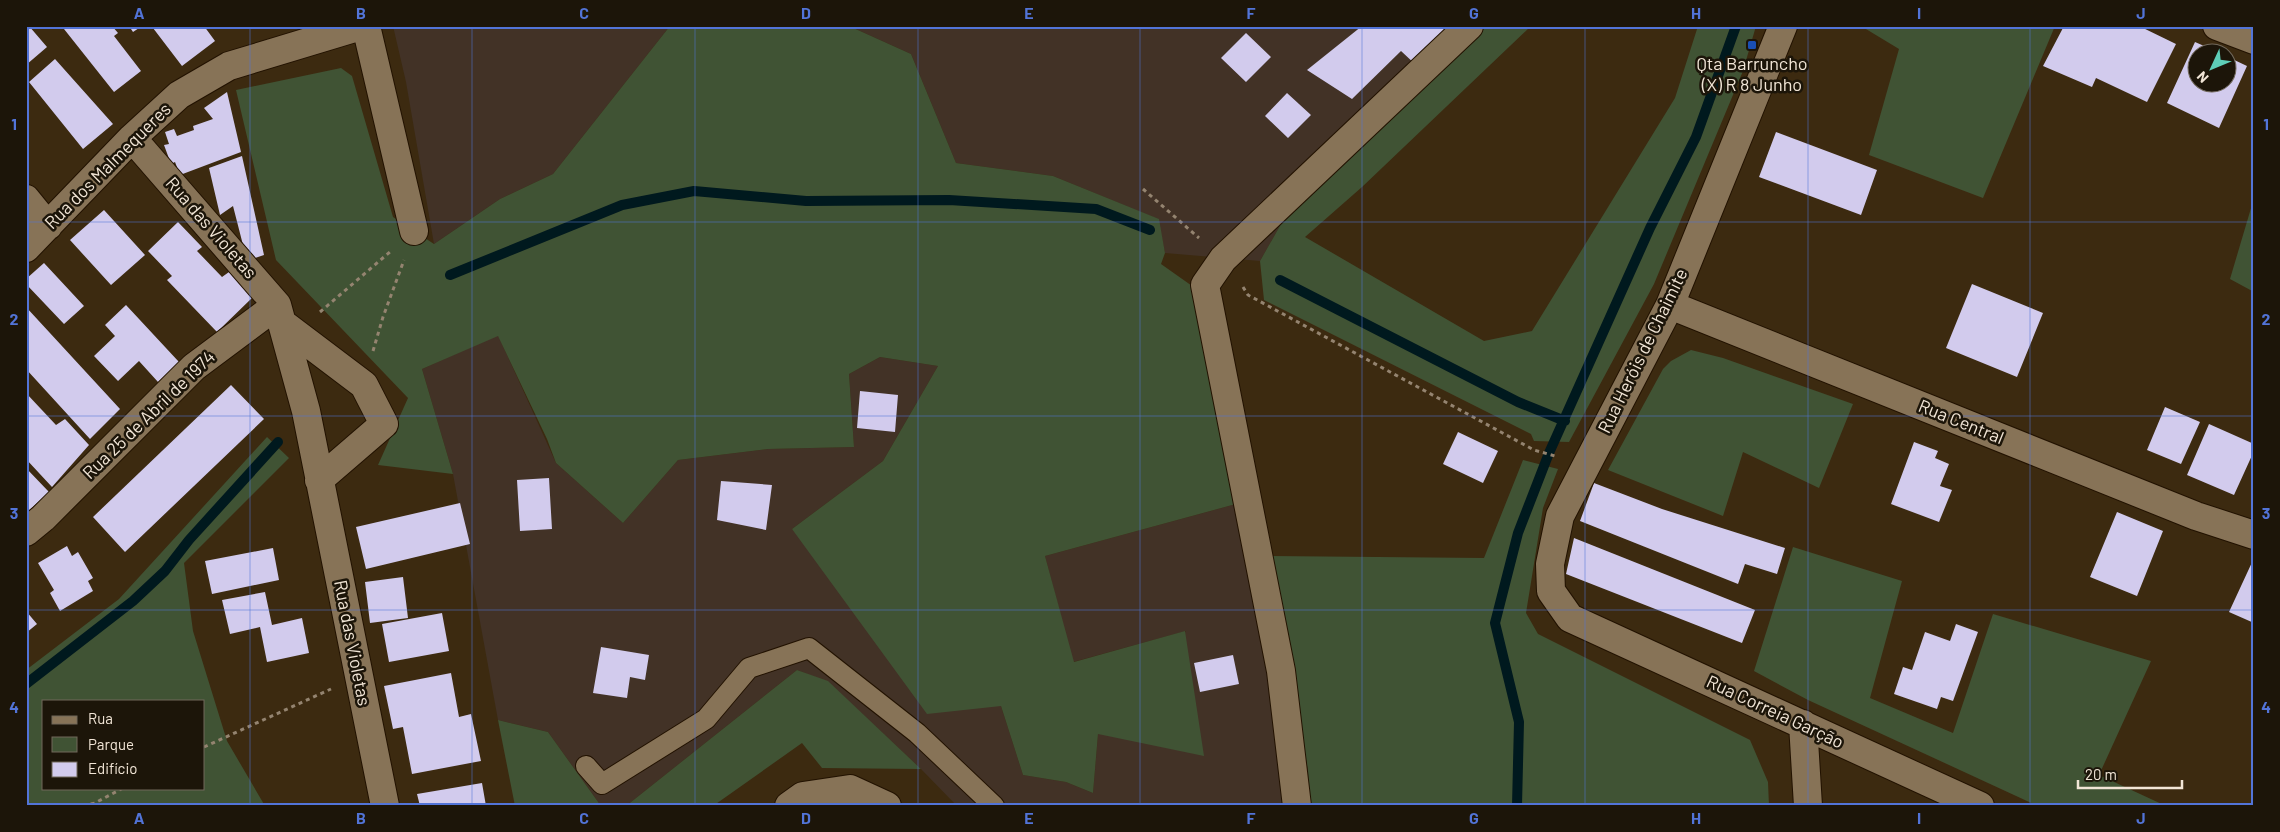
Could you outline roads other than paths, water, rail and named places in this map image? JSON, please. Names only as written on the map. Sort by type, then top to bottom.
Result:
[{"type":"street","name":"Rua dos Malmequeres","points":[[26,248],[132,138],[179,95],[229,66],[361,26]]},
{"type":"street","points":[[366,26],[414,231]]},
{"type":"street","points":[[1297,806],[1281,671],[1205,285],[1223,259],[1469,26]]},
{"type":"street","name":"Rua Heróis de Chaimite","points":[[1570,618],[1551,591],[1550,564],[1560,516],[1670,305],[1783,26]]},
{"type":"street","points":[[2217,26],[2254,40]]},
{"type":"street","name":"Rua das Violetas","points":[[132,138],[284,320],[364,385],[384,424],[319,480]]},
{"type":"street","points":[[26,199],[48,226]]},
{"type":"street","name":"Rua Central","points":[[1670,305],[2186,512],[2254,535]]},
{"type":"street","name":"Rua das Violetas","points":[[284,320],[306,411],[384,806]]},
{"type":"street","name":"Rua 25 de Abril de 1974","points":[[26,532],[44,518],[194,367],[284,320]]},
{"type":"street","name":"Rua Correia Garção","points":[[1570,618],[1980,806]]},
{"type":"street","points":[[1803,724],[1808,806]]},
{"type":"street","points":[[789,806],[803,796],[850,789],[887,806]]},
{"type":"lane","points":[[586,766],[602,784],[706,719],[749,668],[809,648],[917,733],[994,806]]},
{"type":"waterway","points":[[1517,806],[1519,722],[1495,623],[1518,533],[1549,453],[1650,228],[1696,137],[1736,26]]},
{"type":"waterway","points":[[450,275],[622,205],[694,191],[806,201],[949,200],[1096,209],[1150,230]]},
{"type":"waterway","points":[[1280,280],[1518,402],[1565,421]]},
{"type":"waterway","points":[[26,684],[133,601],[165,571],[189,540],[278,442]]},
{"type":"place","name":"Qta Barruncho (X) R 8 Junho","points":[[1752,45]]}]
